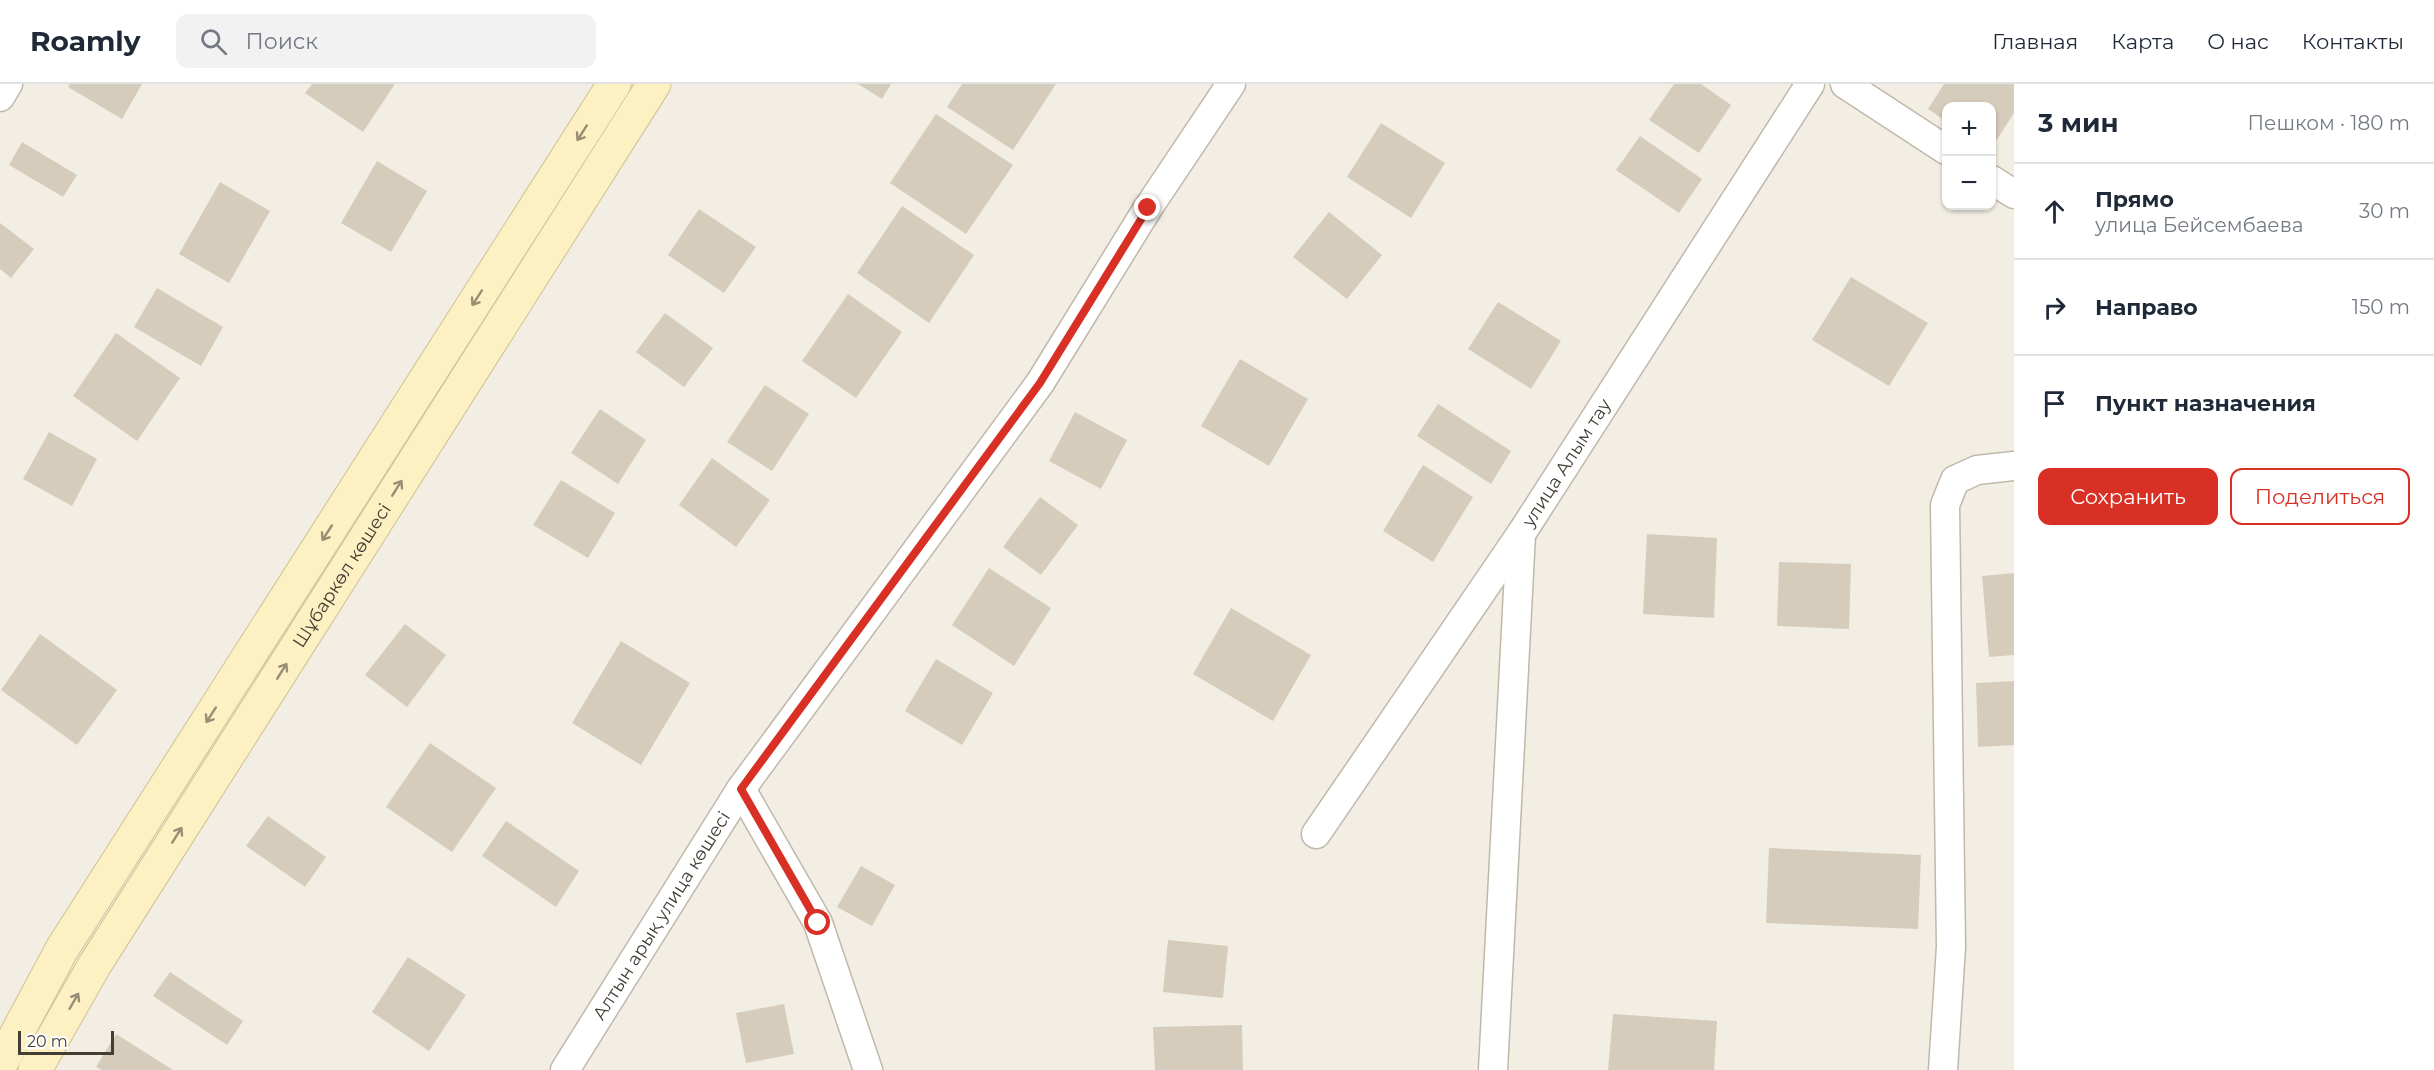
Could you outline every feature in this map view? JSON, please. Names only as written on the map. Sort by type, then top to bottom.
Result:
[{"type":"street","points":[[0,97],[8,84]]},
{"type":"street","name":"Шұбаркөл көшесі","points":[[0,1065],[68,940],[614,84]]},
{"type":"street","name":"Шұбаркөл көшесі","points":[[35,1070],[107,946],[654,84]]},
{"type":"street","name":"Алтын арық улица көшесі","points":[[566,1070],[741,789],[1040,383],[1148,208],[1231,84]]},
{"type":"street","name":"улица Алым тау","points":[[1316,834],[1521,534],[1810,84]]},
{"type":"street","points":[[1845,84],[1942,147]]},
{"type":"street","points":[[1996,183],[2014,195]]},
{"type":"street","points":[[1943,1070],[1951,947],[1945,505],[1955,480],[1977,470],[2014,466]]},
{"type":"street","points":[[1493,1070],[1521,534]]},
{"type":"street","points":[[741,789],[818,923],[868,1070]]},
{"type":"building","points":[[70,84],[142,84],[122,119],[68,87]]},
{"type":"building","points":[[312,84],[395,84],[363,132],[305,93]]},
{"type":"building","points":[[858,84],[891,84],[882,99]]},
{"type":"building","points":[[962,84],[1056,84],[1013,150],[947,107]]},
{"type":"building","points":[[1674,84],[1701,84],[1731,105],[1699,153],[1649,120]]},
{"type":"building","points":[[1944,84],[2014,84],[2014,113],[1996,141],[1996,102],[1942,102],[1942,118],[1928,109]]},
{"type":"building","points":[[936,114],[1013,165],[966,234],[890,183]]},
{"type":"building","points":[[1381,123],[1445,163],[1411,218],[1347,177]]},
{"type":"building","points":[[1640,136],[1702,179],[1679,213],[1616,170]]},
{"type":"building","points":[[22,142],[77,175],[63,197],[9,165]]},
{"type":"building","points":[[377,161],[427,191],[391,252],[341,223]]},
{"type":"building","points":[[220,182],[270,211],[229,283],[179,254]]},
{"type":"building","points":[[902,206],[974,255],[929,323],[857,273]]},
{"type":"building","points":[[699,209],[756,247],[724,293],[668,255]]},
{"type":"building","points":[[1329,212],[1382,255],[1347,299],[1293,257]]},
{"type":"building","points":[[0,223],[34,249],[11,278],[0,269]]},
{"type":"building","points":[[1851,277],[1928,323],[1889,386],[1812,340]]},
{"type":"building","points":[[157,288],[223,327],[201,366],[134,327]]},
{"type":"building","points":[[848,294],[902,332],[856,398],[802,361]]},
{"type":"building","points":[[1498,302],[1561,341],[1531,389],[1468,349]]},
{"type":"building","points":[[665,313],[713,348],[684,387],[636,352]]},
{"type":"building","points":[[116,333],[180,378],[137,441],[73,396]]},
{"type":"building","points":[[1240,359],[1308,399],[1269,466],[1201,426]]},
{"type":"building","points":[[765,385],[809,414],[772,471],[727,442]]},
{"type":"building","points":[[1438,404],[1511,451],[1491,484],[1417,436]]},
{"type":"building","points":[[600,409],[646,440],[618,484],[571,453]]},
{"type":"building","points":[[1075,412],[1127,440],[1101,489],[1049,461]]},
{"type":"building","points":[[49,432],[97,459],[72,506],[23,479]]},
{"type":"building","points":[[712,458],[770,500],[736,547],[679,505]]},
{"type":"building","points":[[1423,465],[1473,497],[1433,562],[1383,531]]},
{"type":"building","points":[[561,480],[615,513],[588,558],[533,525]]},
{"type":"building","points":[[1040,497],[1078,525],[1041,575],[1003,547]]},
{"type":"building","points":[[1647,534],[1717,538],[1714,618],[1643,614]]},
{"type":"building","points":[[1779,562],[1851,564],[1849,629],[1777,626]]},
{"type":"building","points":[[989,568],[1051,608],[1014,666],[952,625]]},
{"type":"building","points":[[2014,573],[2014,655],[1989,657],[1982,576]]},
{"type":"building","points":[[1231,608],[1311,655],[1273,721],[1193,674]]},
{"type":"building","points":[[405,624],[446,655],[407,707],[365,675]]},
{"type":"building","points":[[40,634],[117,690],[77,745],[1,690]]},
{"type":"building","points":[[621,641],[690,683],[641,765],[572,723]]},
{"type":"building","points":[[936,659],[993,693],[962,745],[905,711]]},
{"type":"building","points":[[2014,681],[2014,745],[1978,747],[1976,683]]},
{"type":"building","points":[[430,743],[496,788],[452,852],[386,807]]},
{"type":"building","points":[[268,816],[326,857],[305,887],[246,846]]},
{"type":"building","points":[[506,821],[579,871],[556,907],[482,856]]},
{"type":"building","points":[[1769,848],[1921,855],[1918,929],[1766,923]]},
{"type":"building","points":[[861,866],[895,885],[872,926],[837,907]]},
{"type":"building","points":[[1168,940],[1228,946],[1223,998],[1163,992]]},
{"type":"building","points":[[408,957],[466,995],[429,1051],[372,1012]]},
{"type":"building","points":[[170,972],[243,1021],[227,1045],[153,996]]},
{"type":"building","points":[[784,1004],[794,1054],[746,1063],[736,1013]]},
{"type":"building","points":[[1613,1014],[1717,1021],[1714,1070],[1608,1070]]},
{"type":"building","points":[[1242,1025],[1243,1070],[1155,1070],[1153,1027]]},
{"type":"building","points":[[116,1034],[173,1070],[102,1070],[96,1067]]},
{"type":"route","points":[[818,923],[741,789],[824,680],[1040,383],[1148,208]]}]
